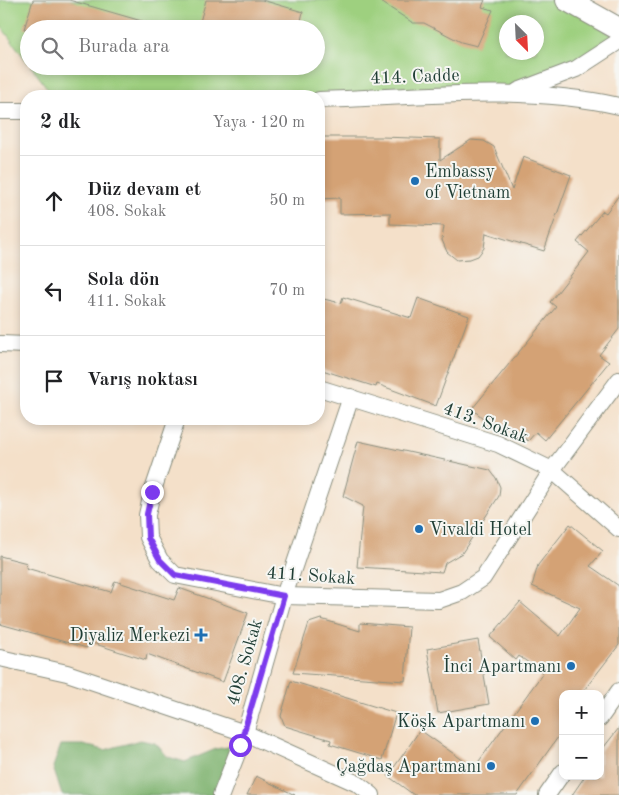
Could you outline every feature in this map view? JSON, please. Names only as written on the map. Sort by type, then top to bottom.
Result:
[{"type":"main road","points":[[568,0],[619,28]]},
{"type":"street","points":[[513,92],[576,69],[619,41]]},
{"type":"street","points":[[513,92],[597,101],[619,106]]},
{"type":"street","name":"414. Cadde","points":[[325,100],[513,92]]},
{"type":"street","points":[[0,111],[20,111]]},
{"type":"street","points":[[0,344],[20,344]]},
{"type":"street","name":"411. Sokak","points":[[175,425],[152,492],[147,514],[148,538],[160,560],[175,575],[284,596],[439,600],[462,592],[483,578],[552,470],[619,380]]},
{"type":"street","name":"413. Sokak","points":[[325,390],[498,444],[552,470],[619,529]]},
{"type":"street","name":"408. Sokak","points":[[221,795],[244,733],[284,596],[351,397]]},
{"type":"street","points":[[0,658],[67,674],[244,733],[358,784],[372,795]]},
{"type":"street","points":[[604,713],[619,692]]},
{"type":"street","points":[[547,795],[559,778]]},
{"type":"green space","points":[[0,0],[567,0],[619,41],[513,92],[325,96],[325,90],[49,90],[38,75],[325,75],[325,20],[20,20],[20,52],[0,25]]},
{"type":"green space","points":[[140,740],[155,743],[168,757],[185,762],[216,749],[240,745],[221,795],[62,795],[53,767],[61,745],[83,745],[105,750]]},
{"type":"building","points":[[33,0],[69,0],[138,20],[27,20]]},
{"type":"building","points":[[206,0],[262,0],[303,12],[301,20],[200,20]]},
{"type":"building","points":[[378,0],[485,0],[482,7],[493,10],[477,46],[461,42],[424,23],[413,23]]},
{"type":"building","points":[[325,137],[440,139],[440,160],[471,140],[484,141],[494,147],[512,190],[523,157],[571,175],[544,251],[486,233],[484,248],[478,256],[470,259],[457,260],[447,252],[442,240],[444,226],[390,224],[390,213],[340,214],[340,198],[325,199]]},
{"type":"building","points":[[619,195],[619,329],[599,355],[609,362],[545,440],[536,432],[528,441],[504,422],[495,428],[472,409],[556,307],[550,302],[589,252],[577,242],[603,211],[606,213]]},
{"type":"building","points":[[343,297],[411,318],[418,298],[469,316],[436,406],[377,384],[376,387],[325,371],[325,299],[341,303]]},
{"type":"building","name":"Vivaldi Hotel","points":[[358,441],[490,470],[496,478],[500,487],[499,496],[462,553],[445,563],[442,572],[357,567],[363,506],[343,496]]},
{"type":"building","points":[[570,524],[603,551],[590,566],[619,586],[619,645],[584,690],[559,690],[559,736],[517,795],[414,795],[388,776],[420,730],[474,768],[543,673],[519,656],[516,660],[490,637],[520,602],[560,636],[580,608],[532,586],[538,565]]},
{"type":"building","points":[[0,556],[27,563],[26,568],[111,592],[115,581],[174,600],[179,588],[248,613],[223,682],[147,654],[146,660],[89,642],[87,648],[0,624]]},
{"type":"building","points":[[321,619],[360,631],[360,623],[409,627],[405,681],[293,673],[309,623]]},
{"type":"building","points":[[478,640],[489,704],[438,713],[427,649]]},
{"type":"building","points":[[291,681],[396,713],[382,760],[330,744],[331,740],[285,726],[281,716]]},
{"type":"building","points":[[619,728],[619,795],[572,795],[582,780],[604,780],[604,747]]},
{"type":"building","points":[[256,776],[295,795],[247,795]]},
{"type":"place","name":"Embassy of Vietnam","points":[[415,181]]},
{"type":"place","name":"Vivaldi Hotel","points":[[419,529]]},
{"type":"place","name":"Diyaliz Merkezi","points":[[201,635]]},
{"type":"place","name":"İnci Apartmanı","points":[[571,666]]},
{"type":"place","name":"Köşk Apartmanı","points":[[535,721]]},
{"type":"place","name":"Çağdaş Apartmanı","points":[[491,766]]},
{"type":"route","points":[[152,492],[147,514],[148,538],[160,560],[175,575],[284,596],[240,745]]}]
